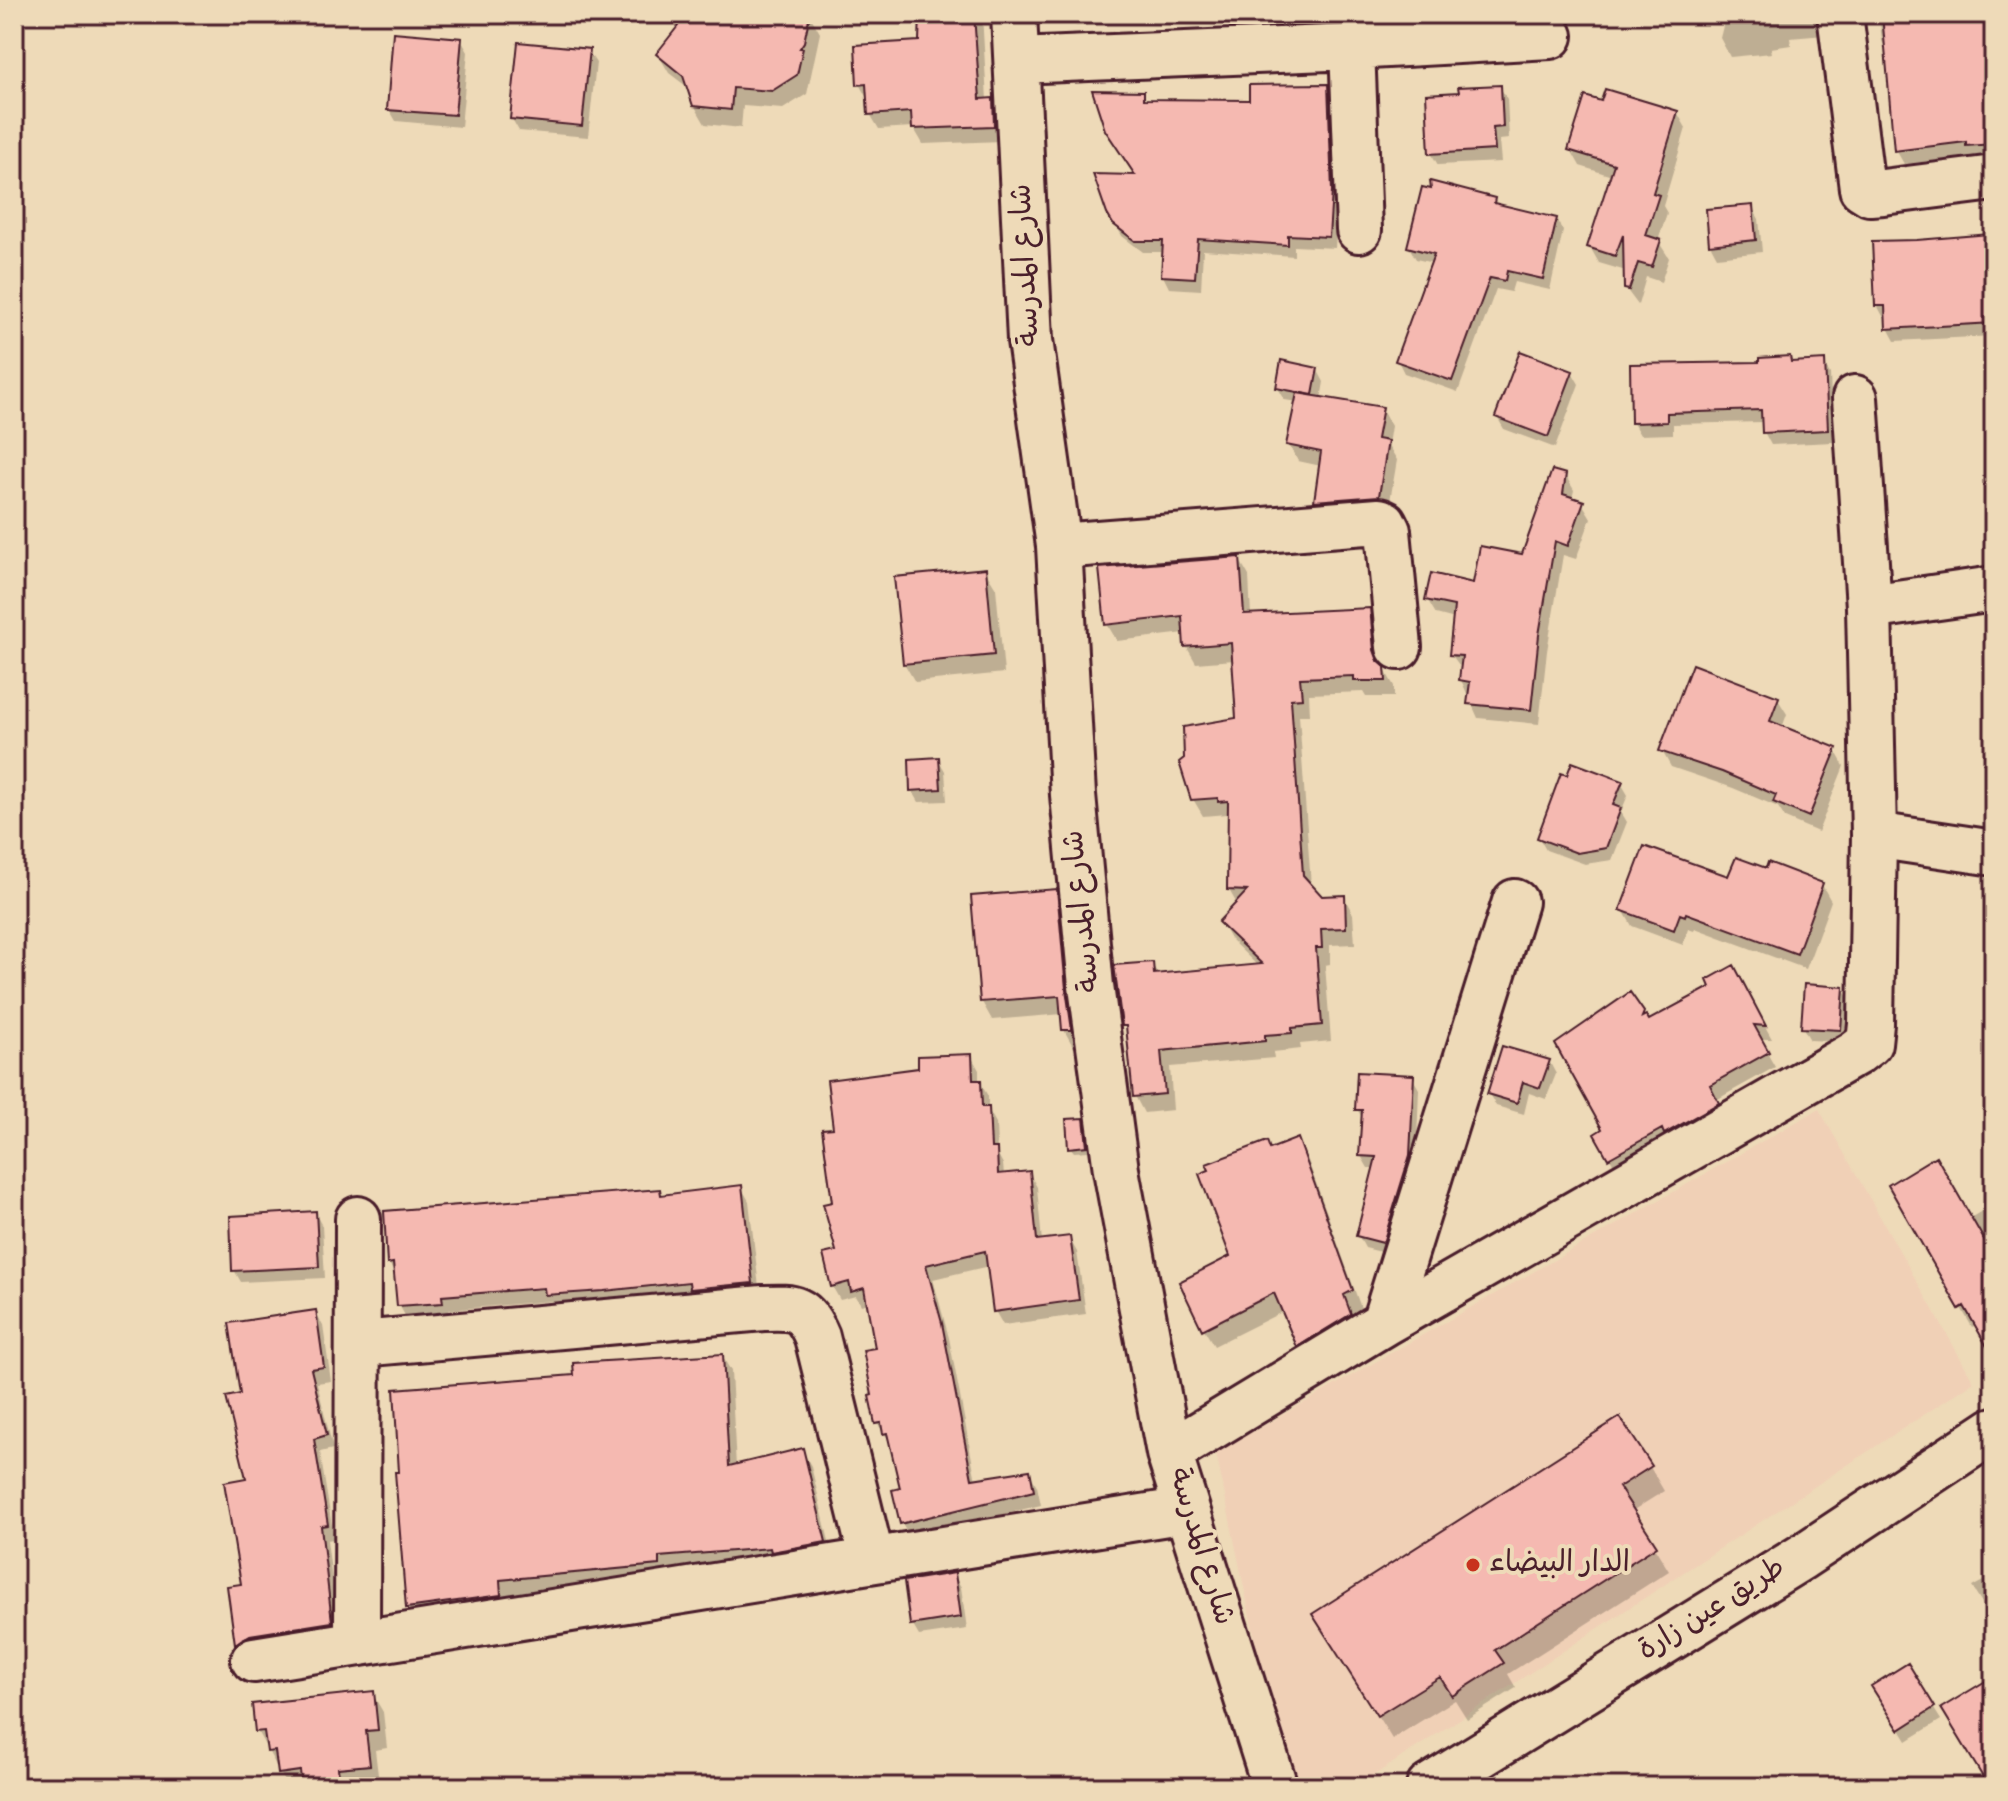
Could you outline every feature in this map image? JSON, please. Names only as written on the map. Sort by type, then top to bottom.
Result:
[{"type":"street","name":"شارع المدرسة","points":[[1014,14],[1030,340],[1059,546],[1073,795],[1091,986],[1116,1170],[1169,1453],[1275,1787]]},
{"type":"street","points":[[1840,14],[1862,188],[1870,193],[1994,178]]},
{"type":"street","points":[[1017,61],[1550,36]]},
{"type":"street","points":[[1352,47],[1359,230]]},
{"type":"street","points":[[1169,1453],[1384,1323],[1869,1043],[1874,835],[1869,607],[1855,398]]},
{"type":"street","points":[[1059,546],[1379,521],[1388,531],[1399,647]]},
{"type":"street","points":[[1869,607],[1994,589]]},
{"type":"street","points":[[1874,835],[1994,853]]},
{"type":"street","points":[[1384,1323],[1515,902]]},
{"type":"street","points":[[357,1643],[358,1219]]},
{"type":"street","points":[[360,1344],[763,1308],[789,1307],[801,1311],[810,1319],[817,1337],[872,1560]]},
{"type":"street","name":"طريق عين زارة","points":[[1429,1787],[1989,1443]]},
{"type":"street","points":[[254,1660],[1186,1510]]},
{"type":"shaded area","points":[[1819,1109],[1974,1382],[1356,1787],[1321,1787],[1282,1769],[1216,1453]]},
{"type":"building","points":[[744,14],[810,14],[800,48],[803,48],[797,75],[772,91],[733,88],[731,110],[693,106],[683,76],[656,54],[678,26],[678,17],[744,19]]},
{"type":"building","points":[[920,14],[974,14],[980,99],[993,98],[994,126],[912,129],[911,112],[868,115],[866,84],[857,85],[855,45],[919,41]]},
{"type":"building","points":[[1882,14],[1994,14],[1994,144],[1966,146],[1966,142],[1894,151]]},
{"type":"building","points":[[393,32],[462,38],[455,115],[387,110]]},
{"type":"building","points":[[518,42],[590,49],[582,126],[510,119]]},
{"type":"building","points":[[1328,84],[1332,191],[1329,237],[1288,235],[1288,245],[1198,239],[1195,278],[1161,276],[1163,241],[1135,241],[1113,224],[1093,174],[1135,175],[1105,130],[1092,90],[1144,91],[1144,99],[1249,100],[1249,85]]},
{"type":"building","points":[[1501,85],[1503,127],[1493,128],[1495,150],[1429,154],[1426,94],[1459,92],[1458,87]]},
{"type":"building","points":[[1605,89],[1678,111],[1653,193],[1659,195],[1646,235],[1661,240],[1652,267],[1638,263],[1629,290],[1624,289],[1623,235],[1615,256],[1587,247],[1614,164],[1568,150],[1585,96],[1601,101]]},
{"type":"building","points":[[1430,181],[1495,198],[1494,203],[1557,218],[1543,279],[1507,271],[1505,281],[1490,278],[1452,381],[1395,361],[1434,254],[1407,247],[1422,187],[1431,189]]},
{"type":"building","points":[[1753,205],[1756,240],[1709,245],[1706,209]]},
{"type":"building","points":[[1990,234],[1991,242],[1994,242],[1994,323],[1886,329],[1885,306],[1875,306],[1872,241]]},
{"type":"building","points":[[1520,351],[1573,371],[1548,437],[1495,417]]},
{"type":"building","points":[[1790,356],[1791,362],[1825,360],[1828,430],[1762,433],[1761,410],[1667,413],[1667,422],[1631,423],[1630,364],[1759,362],[1759,358]]},
{"type":"building","points":[[1281,360],[1318,368],[1313,395],[1276,388]]},
{"type":"building","points":[[1297,393],[1383,407],[1377,439],[1388,441],[1379,496],[1314,501],[1321,452],[1286,445]]},
{"type":"building","points":[[1552,470],[1566,474],[1563,494],[1584,501],[1568,546],[1555,541],[1539,635],[1531,710],[1467,704],[1470,682],[1459,680],[1462,656],[1449,655],[1454,606],[1425,600],[1431,573],[1473,583],[1480,546],[1522,554]]},
{"type":"building","points":[[1240,557],[1244,614],[1370,608],[1374,650],[1378,661],[1385,667],[1386,681],[1354,681],[1354,676],[1300,678],[1302,698],[1291,699],[1303,875],[1322,896],[1345,895],[1346,928],[1321,929],[1322,948],[1316,948],[1322,1025],[1292,1028],[1292,1033],[1265,1035],[1265,1041],[1161,1051],[1165,1094],[1133,1097],[1126,1026],[1122,1026],[1114,965],[1153,962],[1154,974],[1262,964],[1218,922],[1247,891],[1227,890],[1228,801],[1218,802],[1218,798],[1191,800],[1179,762],[1184,758],[1183,727],[1236,718],[1231,643],[1184,647],[1182,616],[1105,625],[1099,568]]},
{"type":"building","points":[[986,568],[994,655],[903,664],[894,577]]},
{"type":"building","points":[[1692,664],[1779,697],[1770,721],[1837,748],[1809,817],[1773,802],[1776,795],[1722,772],[1659,751]]},
{"type":"building","points":[[939,757],[941,789],[910,791],[909,759]]},
{"type":"building","points":[[1572,762],[1623,781],[1613,805],[1621,808],[1606,848],[1577,853],[1537,838],[1561,773],[1567,775]]},
{"type":"building","points":[[1644,846],[1728,876],[1736,857],[1766,868],[1768,862],[1823,883],[1797,954],[1686,913],[1685,916],[1680,914],[1674,930],[1620,910]]},
{"type":"building","points":[[1057,889],[1072,1030],[1062,1030],[1059,996],[980,1002],[971,896]]},
{"type":"building","points":[[1734,965],[1766,1026],[1754,1025],[1769,1052],[1710,1085],[1719,1103],[1664,1134],[1662,1129],[1608,1159],[1594,1134],[1602,1129],[1555,1044],[1630,992],[1644,1012],[1642,1017],[1646,1015],[1649,1020],[1710,987],[1707,980]]},
{"type":"building","points":[[1804,984],[1844,987],[1841,1030],[1801,1028]]},
{"type":"building","points":[[1502,1046],[1550,1060],[1540,1088],[1523,1082],[1517,1103],[1487,1094]]},
{"type":"building","points":[[972,1054],[973,1080],[981,1080],[982,1107],[989,1107],[991,1148],[997,1148],[998,1174],[1030,1171],[1037,1240],[1070,1236],[1079,1300],[993,1312],[985,1251],[926,1265],[942,1323],[972,1479],[1030,1470],[1034,1491],[900,1524],[892,1490],[900,1488],[887,1433],[883,1434],[881,1423],[875,1424],[869,1396],[872,1395],[863,1350],[875,1348],[864,1288],[851,1292],[849,1282],[831,1287],[823,1254],[836,1251],[823,1204],[832,1202],[822,1129],[833,1128],[827,1080],[918,1068],[918,1056]]},
{"type":"building","points":[[1357,1072],[1414,1075],[1410,1155],[1383,1243],[1356,1236],[1376,1157],[1359,1156],[1362,1110],[1355,1110]]},
{"type":"building","points":[[1084,1118],[1087,1146],[1068,1148],[1066,1119]]},
{"type":"building","points":[[1298,1138],[1353,1290],[1344,1295],[1351,1314],[1297,1347],[1274,1293],[1202,1330],[1179,1282],[1230,1256],[1199,1174],[1209,1170],[1206,1164],[1267,1141],[1270,1149]]},
{"type":"building","points":[[1936,1156],[1994,1257],[1994,1359],[1964,1306],[1959,1309],[1888,1185]]},
{"type":"building","points":[[742,1185],[753,1283],[690,1289],[689,1282],[545,1295],[544,1288],[442,1296],[443,1303],[397,1306],[393,1263],[387,1264],[384,1211],[660,1189],[661,1195]]},
{"type":"building","points":[[316,1211],[319,1267],[232,1271],[230,1216]]},
{"type":"building","points":[[316,1310],[324,1367],[311,1369],[327,1435],[314,1439],[328,1525],[321,1526],[332,1622],[250,1635],[235,1644],[227,1586],[241,1584],[224,1482],[246,1478],[226,1397],[240,1394],[229,1323]]},
{"type":"building","points":[[723,1354],[729,1466],[803,1448],[826,1542],[771,1552],[770,1548],[659,1557],[659,1565],[500,1580],[501,1595],[406,1608],[395,1472],[399,1472],[394,1389],[574,1375],[573,1363]]},
{"type":"building","points":[[1620,1417],[1652,1466],[1619,1487],[1657,1546],[1495,1650],[1504,1663],[1452,1696],[1440,1677],[1377,1716],[1312,1614]]},
{"type":"building","points":[[955,1573],[961,1617],[910,1625],[904,1581]]},
{"type":"building","points":[[1908,1663],[1935,1707],[1899,1730],[1871,1686]]},
{"type":"building","points":[[1994,1676],[1994,1787],[1989,1787],[1941,1708]]},
{"type":"building","points":[[374,1691],[378,1730],[366,1731],[370,1765],[338,1768],[339,1776],[301,1779],[300,1771],[278,1774],[275,1751],[267,1752],[264,1731],[255,1732],[252,1704]]},
{"type":"place","name":"الدار البيضاء","points":[[1473,1565]]}]
